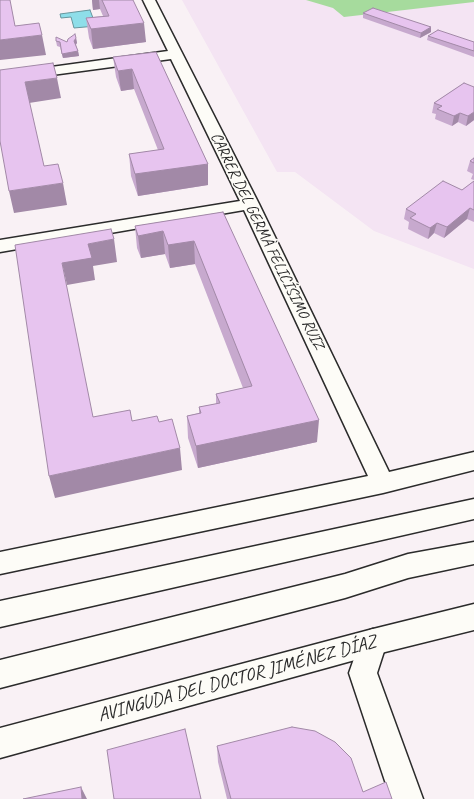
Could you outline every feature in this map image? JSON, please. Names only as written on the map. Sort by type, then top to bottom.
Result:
[{"type":"street","name":"CARRER DEL GERMÀ FELICÍSIMO RUIZ","points":[[149,0],[250,204],[383,483]]},
{"type":"street","points":[[0,78],[175,54]]},
{"type":"street","points":[[0,246],[250,204]]},
{"type":"street","points":[[0,563],[383,483],[474,461]]},
{"type":"street","points":[[0,614],[474,510]]},
{"type":"street","points":[[0,674],[345,586],[408,566],[474,553]]},
{"type":"street","name":"AVINGUDA DEL DOCTOR JIMÉNEZ DÍAZ","points":[[0,743],[373,642],[474,617]]},
{"type":"street","points":[[373,642],[363,673],[407,799]]},
{"type":"shaded area","points":[[182,0],[474,0],[474,269],[374,231],[295,172],[277,172]]},
{"type":"green space","points":[[306,0],[474,0],[474,2],[344,17],[333,8]]},
{"type":"water","points":[[90,10],[96,26],[74,28],[71,17],[61,18],[60,14]]},
{"type":"building","points":[[0,0],[10,0],[15,26],[39,23],[42,35],[0,40]]},
{"type":"building","points":[[102,0],[133,0],[144,23],[91,29],[86,18],[109,16]]},
{"type":"building","points":[[373,8],[431,27],[421,33],[363,13]]},
{"type":"building","points":[[438,30],[474,42],[474,51],[428,36]]},
{"type":"building","points":[[75,34],[76,38],[74,41],[78,51],[62,54],[60,42],[56,41],[56,37],[67,42],[68,39]]},
{"type":"building","points":[[156,52],[208,164],[135,174],[129,154],[164,149],[132,69],[118,71],[113,57]]},
{"type":"building","points":[[53,63],[57,78],[25,82],[44,166],[58,164],[63,183],[9,191],[0,141],[0,70]]},
{"type":"building","points":[[464,83],[474,87],[474,112],[468,116],[460,113],[454,116],[437,109],[442,106],[434,103]]},
{"type":"building","points":[[443,181],[462,190],[474,181],[474,210],[470,208],[447,227],[437,223],[430,228],[410,218],[416,214],[406,209]]},
{"type":"building","points":[[223,212],[319,420],[196,446],[187,416],[201,413],[199,407],[220,403],[216,394],[252,386],[194,241],[168,245],[163,231],[138,236],[135,226]]},
{"type":"building","points":[[111,229],[114,239],[88,244],[92,258],[62,263],[93,417],[130,410],[132,421],[157,416],[159,422],[172,419],[180,448],[49,476],[15,245]]},
{"type":"building","points":[[292,727],[315,731],[335,742],[351,758],[363,792],[386,782],[392,799],[231,799],[217,746]]},
{"type":"building","points":[[185,729],[201,799],[114,799],[107,750]]},
{"type":"building","points":[[81,787],[82,799],[23,799]]}]
